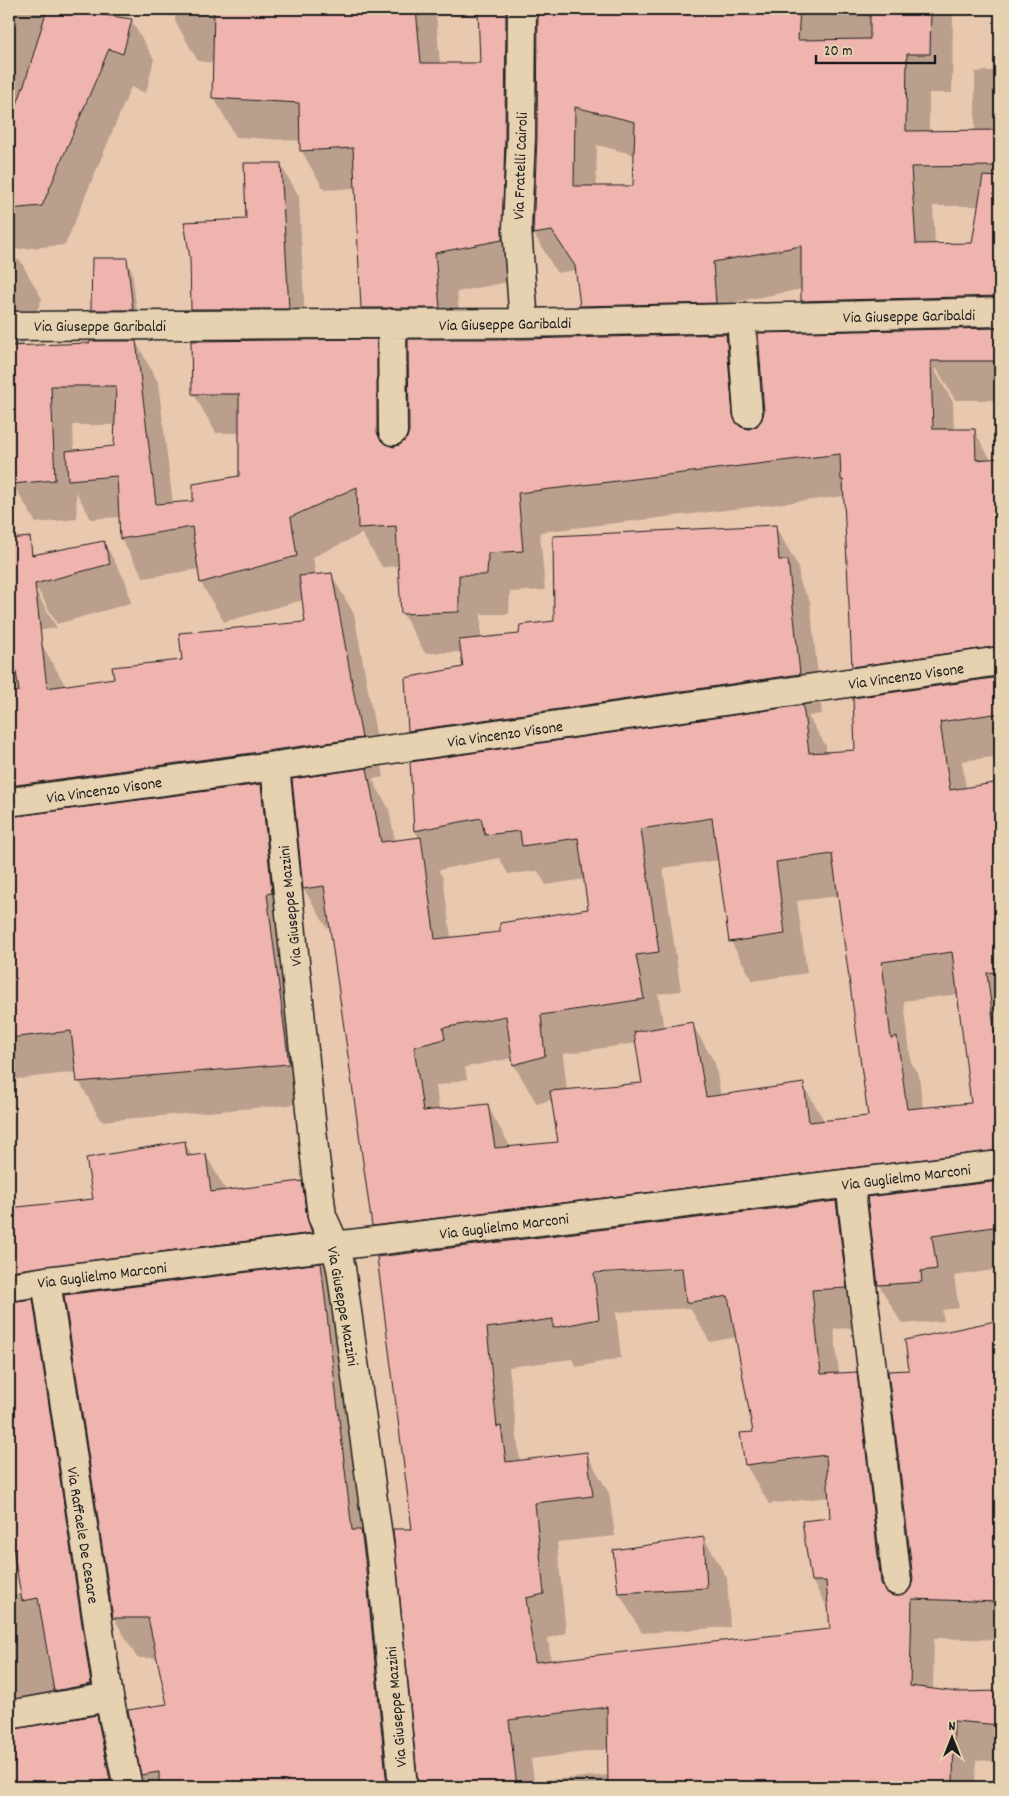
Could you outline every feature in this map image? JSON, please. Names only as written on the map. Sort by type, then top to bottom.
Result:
[{"type":"street","name":"Via Fratelli Cairoli","points":[[522,9],[521,138],[517,228],[524,323]]},
{"type":"street","name":"Via Giuseppe Garibaldi","points":[[9,326],[524,323],[1000,312]]},
{"type":"street","points":[[741,319],[748,413]]},
{"type":"street","points":[[392,323],[393,431]]},
{"type":"street","name":"Via Vincenzo Visone","points":[[9,802],[274,766],[1000,661]]},
{"type":"street","name":"Via Giuseppe Mazzini","points":[[274,766],[322,1216],[335,1245],[341,1268],[381,1558],[403,1787]]},
{"type":"street","name":"Via Guglielmo Marconi","points":[[9,1287],[335,1245],[1000,1165]]},
{"type":"street","points":[[850,1183],[897,1581]]},
{"type":"street","name":"Via Raffaele De Cesare","points":[[46,1281],[109,1697],[128,1787]]},
{"type":"street","points":[[9,1715],[109,1697]]},
{"type":"building","points":[[47,9],[98,9],[97,14],[132,19],[123,54],[109,49],[42,206],[9,209],[9,127]]},
{"type":"building","points":[[214,9],[416,9],[421,63],[480,63],[478,9],[506,9],[502,240],[435,253],[440,308],[361,308],[353,148],[300,151],[299,103],[212,98]]},
{"type":"building","points":[[538,9],[800,9],[798,40],[870,39],[870,9],[931,9],[930,54],[907,54],[906,131],[1000,130],[1000,166],[911,167],[916,244],[972,243],[983,176],[1000,177],[1000,296],[801,301],[801,246],[713,262],[716,303],[580,306],[575,266],[552,231],[533,234],[537,138]],"holes":[[[575,107],[635,122],[633,186],[574,186]]]},
{"type":"building","points":[[244,163],[281,163],[289,309],[191,309],[190,258],[184,222],[246,219]]},
{"type":"building","points":[[92,258],[127,258],[133,310],[91,310]]},
{"type":"building","points":[[1000,328],[1000,361],[931,361],[933,429],[975,429],[976,460],[1000,458],[1000,646],[852,667],[843,480],[841,480],[840,454],[518,493],[523,551],[488,553],[487,575],[459,575],[459,612],[401,614],[396,526],[358,528],[357,487],[291,517],[297,556],[200,583],[192,527],[120,539],[117,476],[68,480],[66,451],[114,446],[116,386],[51,386],[55,480],[12,484],[11,437],[9,437],[9,346],[90,343],[90,341],[136,341],[156,504],[193,501],[193,484],[239,476],[239,394],[192,394],[191,341],[377,339],[377,432],[385,444],[394,447],[401,444],[407,438],[409,431],[408,339],[524,339],[726,334],[733,415],[735,421],[741,427],[749,429],[757,426],[764,412],[758,333]]},
{"type":"building","points":[[776,525],[779,560],[788,560],[800,674],[408,731],[405,678],[463,667],[459,640],[519,634],[520,625],[554,621],[553,536]]},
{"type":"building","points":[[30,537],[32,555],[104,541],[110,564],[35,584],[47,688],[114,678],[112,667],[182,660],[179,633],[305,622],[299,576],[332,573],[362,738],[9,786],[9,693],[19,691],[9,625],[9,539]]},
{"type":"building","points":[[1000,677],[1000,713],[940,722],[950,790],[1000,782],[1000,904],[995,905],[1000,940],[1000,971],[987,973],[996,1043],[1000,1043],[1000,1150],[372,1226],[324,886],[303,889],[292,779],[367,768],[381,842],[421,837],[435,939],[500,932],[500,923],[588,909],[578,838],[522,846],[520,831],[485,835],[481,818],[414,831],[410,762],[803,705],[809,753],[855,750],[853,698]],"holes":[[[712,818],[729,942],[785,934],[776,862],[832,854],[868,1116],[809,1122],[804,1083],[706,1097],[693,1022],[634,1032],[642,1083],[550,1091],[558,1142],[495,1148],[488,1104],[423,1111],[414,1047],[445,1039],[443,1028],[506,1016],[513,1065],[545,1056],[541,1015],[644,999],[636,955],[659,952],[641,829]],[[952,952],[971,1103],[907,1109],[897,1036],[891,1039],[882,962]]]},
{"type":"building","points":[[261,784],[272,893],[267,894],[289,1064],[77,1082],[71,1031],[9,1038],[9,817]]},
{"type":"building","points":[[185,1141],[187,1156],[206,1154],[211,1192],[302,1181],[307,1218],[312,1233],[9,1271],[9,1208],[93,1199],[86,1158]]},
{"type":"building","points":[[1000,1181],[1000,1226],[932,1236],[937,1269],[921,1271],[922,1282],[878,1285],[867,1197]]},
{"type":"building","points":[[836,1201],[847,1288],[812,1290],[821,1374],[857,1372],[881,1583],[885,1591],[891,1595],[899,1596],[907,1593],[913,1579],[888,1371],[909,1370],[905,1340],[1000,1320],[1000,1602],[912,1599],[910,1686],[957,1692],[1000,1691],[1000,1725],[954,1721],[953,1787],[608,1787],[607,1707],[509,1720],[517,1787],[418,1787],[393,1529],[412,1529],[377,1257]],"holes":[[[682,1268],[686,1303],[728,1296],[753,1432],[740,1433],[745,1465],[826,1455],[830,1518],[802,1521],[811,1581],[826,1581],[830,1629],[535,1662],[526,1598],[544,1594],[535,1503],[593,1496],[587,1452],[506,1462],[501,1426],[497,1427],[487,1328],[553,1319],[553,1328],[599,1319],[594,1273]]]},
{"type":"building","points":[[321,1263],[352,1530],[361,1530],[365,1560],[387,1787],[159,1787],[159,1772],[141,1775],[128,1710],[167,1704],[148,1618],[113,1618],[64,1295]]},
{"type":"building","points":[[33,1299],[91,1684],[54,1691],[38,1598],[22,1601],[9,1526],[9,1302]]},
{"type":"building","points":[[704,1537],[707,1588],[618,1593],[613,1550]]},
{"type":"building","points":[[97,1715],[110,1780],[63,1787],[9,1787],[9,1730]]}]
